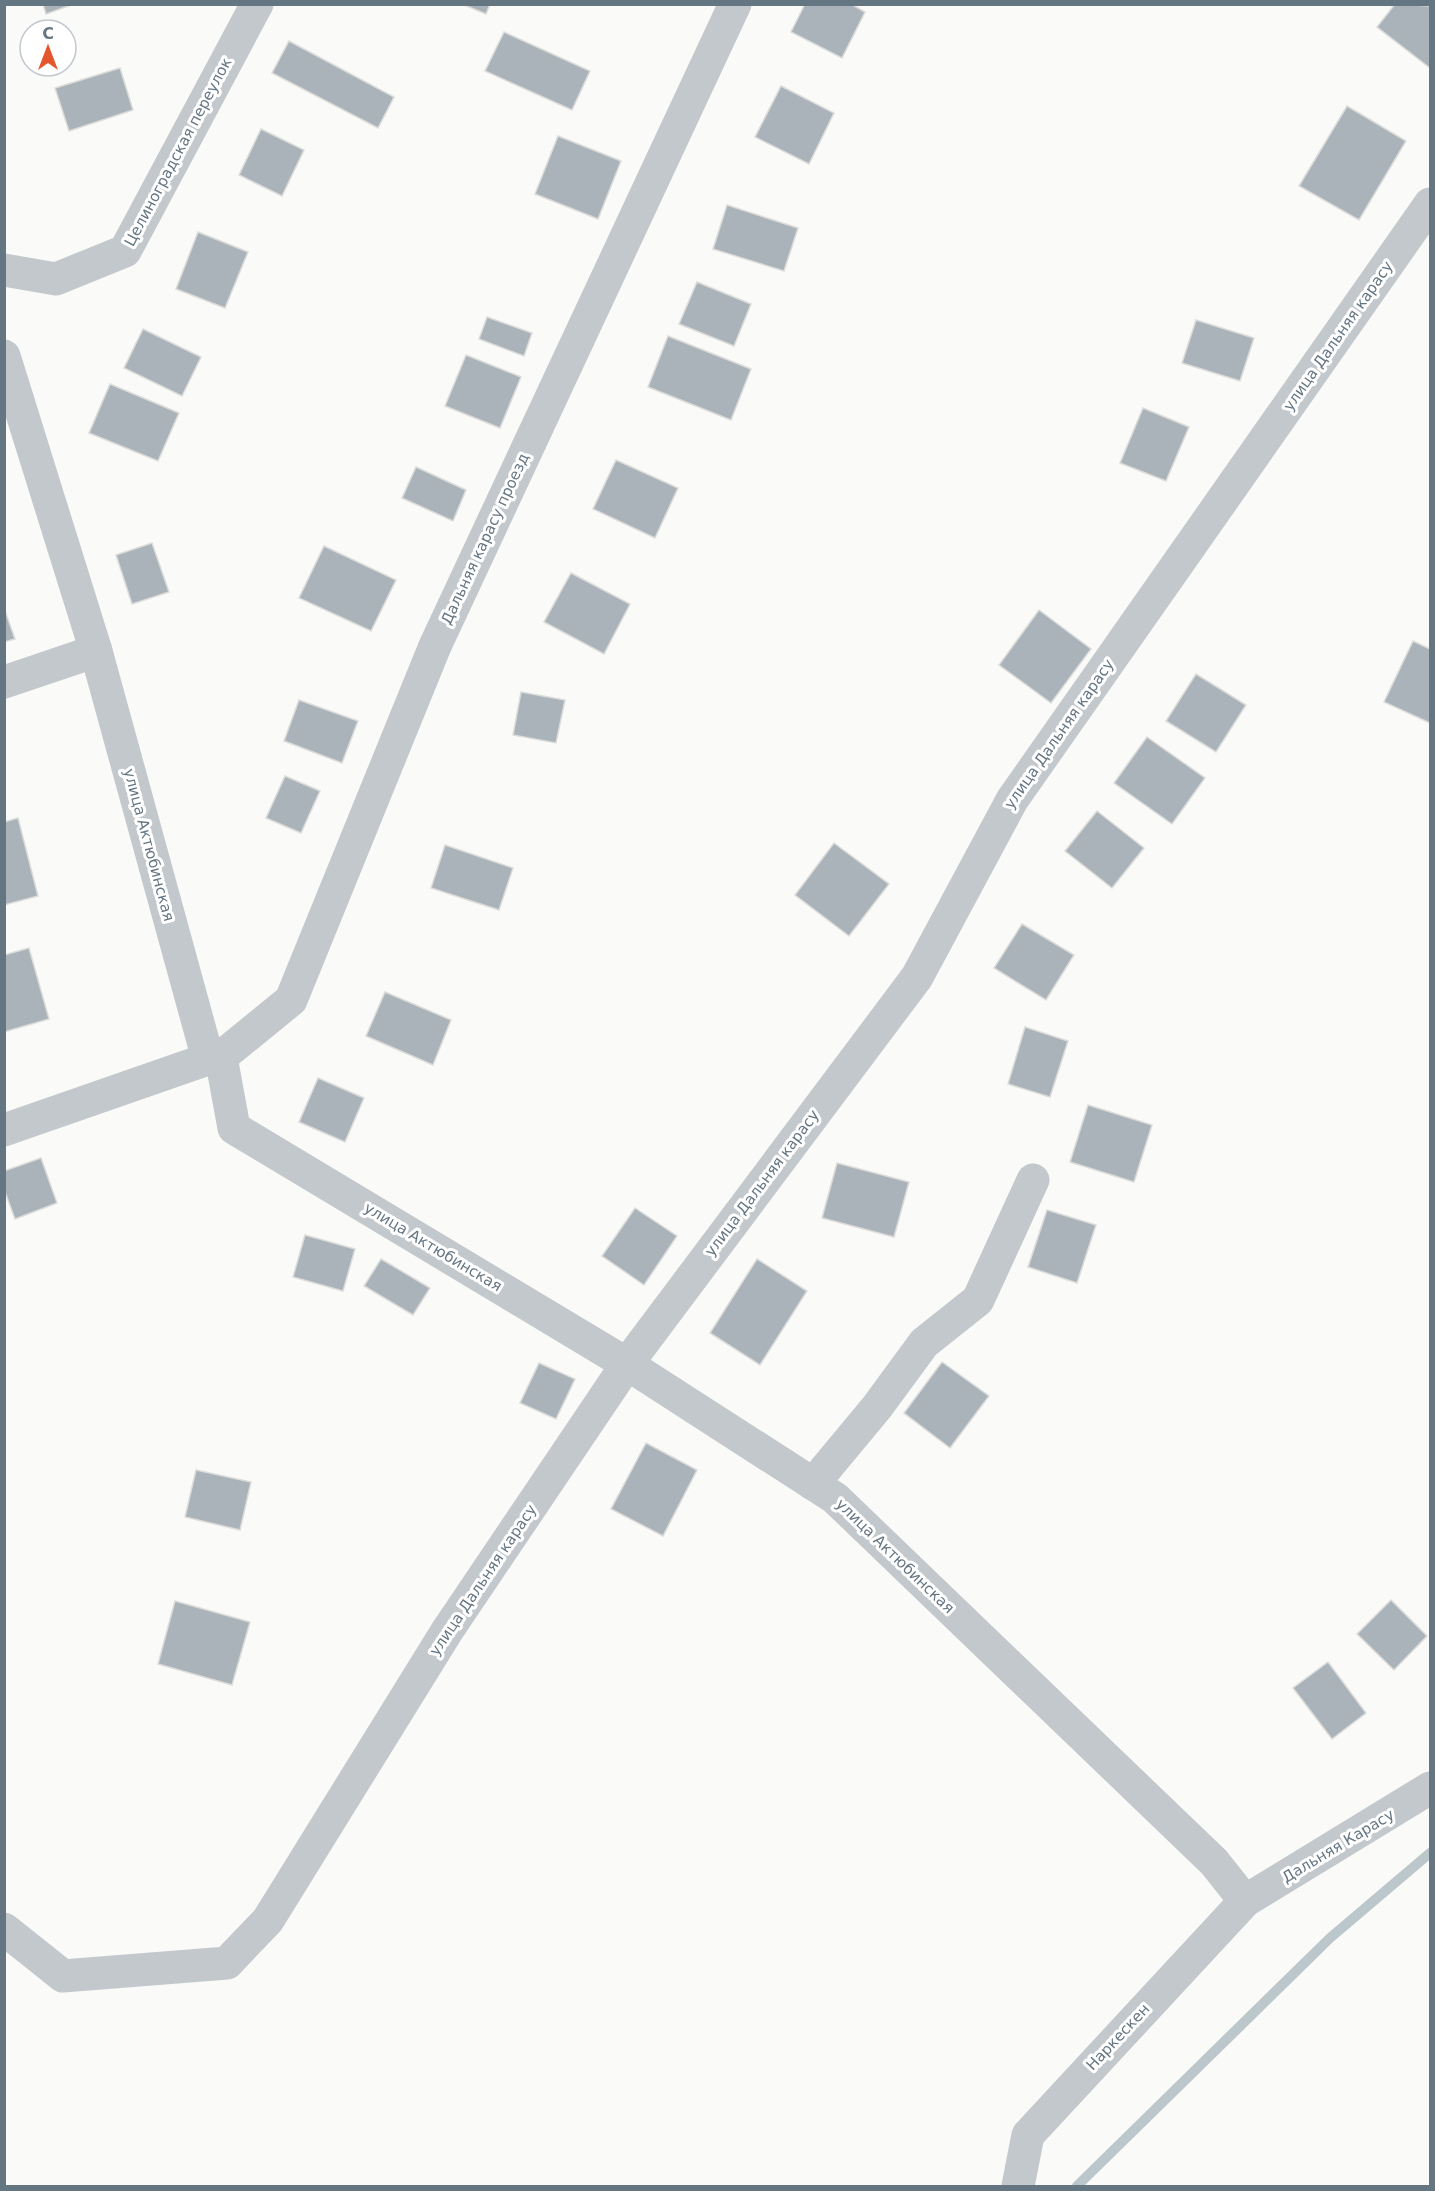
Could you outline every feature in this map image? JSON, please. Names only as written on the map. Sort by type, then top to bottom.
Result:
[{"type":"street","name":"Целиноградская переулок","points":[[4,270],[56,279],[125,251],[257,4]]},
{"type":"street","name":"Дальняя карасу проезд","points":[[4,1130],[215,1058],[291,1000],[435,646],[735,4]]},
{"type":"street","name":"улица Дальняя карасу","points":[[4,1929],[63,1976],[227,1962],[268,1920],[447,1631],[627,1364],[917,977],[1012,800],[1431,204]]},
{"type":"street","name":"улица Актюбинская","points":[[4,357],[96,651],[234,1128],[627,1364],[835,1498],[1214,1862],[1245,1901]]},
{"type":"street","points":[[4,682],[96,651]]},
{"type":"street","points":[[813,1484],[877,1407],[924,1343],[978,1300],[1033,1180]]},
{"type":"street","name":"Дальняя Карасу","points":[[1245,1901],[1431,1788]]},
{"type":"street","name":"Наркескен","points":[[1018,2187],[1028,2135],[1245,1901]]},
{"type":"building","points":[[43,4],[74,4],[46,14]]},
{"type":"building","points":[[462,4],[490,4],[486,14]]},
{"type":"building","points":[[805,4],[851,4],[865,12],[842,58],[791,32]]},
{"type":"building","points":[[1395,4],[1430,6],[1430,68],[1377,27]]},
{"type":"building","points":[[504,32],[590,71],[572,110],[485,71]]},
{"type":"building","points":[[289,41],[394,97],[378,128],[272,73]]},
{"type":"building","points":[[120,68],[133,110],[69,131],[55,88]]},
{"type":"building","points":[[781,86],[834,113],[809,164],[755,137]]},
{"type":"building","points":[[1347,106],[1406,141],[1359,220],[1299,186]]},
{"type":"building","points":[[261,129],[304,150],[282,196],[239,175]]},
{"type":"building","points":[[558,136],[621,161],[598,219],[535,194]]},
{"type":"building","points":[[727,205],[798,228],[784,271],[713,249]]},
{"type":"building","points":[[198,232],[248,252],[225,308],[176,289]]},
{"type":"building","points":[[697,282],[751,304],[734,346],[679,324]]},
{"type":"building","points":[[487,317],[532,333],[524,356],[479,339]]},
{"type":"building","points":[[1196,320],[1254,338],[1240,381],[1182,363]]},
{"type":"building","points":[[143,329],[201,357],[182,396],[124,368]]},
{"type":"building","points":[[668,336],[751,369],[731,420],[648,387]]},
{"type":"building","points":[[466,355],[521,377],[500,428],[445,406]]},
{"type":"building","points":[[110,384],[179,413],[158,461],[89,433]]},
{"type":"building","points":[[1143,408],[1189,427],[1166,481],[1120,463]]},
{"type":"building","points":[[616,460],[678,488],[655,538],[593,509]]},
{"type":"building","points":[[416,467],[466,490],[453,521],[402,498]]},
{"type":"building","points":[[152,543],[169,592],[132,604],[116,555]]},
{"type":"building","points":[[324,546],[396,580],[371,631],[299,598]]},
{"type":"building","points":[[571,573],[630,604],[604,654],[544,622]]},
{"type":"building","points":[[4,608],[15,639],[4,642]]},
{"type":"building","points":[[1039,610],[1091,649],[1051,703],[999,665]]},
{"type":"building","points":[[1413,641],[1430,649],[1430,723],[1384,702]]},
{"type":"building","points":[[1196,674],[1246,705],[1216,752],[1166,721]]},
{"type":"building","points":[[521,692],[565,700],[556,743],[513,735]]},
{"type":"building","points":[[299,700],[358,721],[342,763],[284,741]]},
{"type":"building","points":[[1147,737],[1205,778],[1172,824],[1114,783]]},
{"type":"building","points":[[285,776],[320,791],[301,833],[266,818]]},
{"type":"building","points":[[1097,811],[1144,848],[1112,888],[1065,851]]},
{"type":"building","points":[[18,818],[38,896],[4,905],[4,822]]},
{"type":"building","points":[[834,843],[889,884],[849,936],[795,895]]},
{"type":"building","points":[[445,845],[513,868],[499,910],[431,888]]},
{"type":"building","points":[[1022,924],[1074,955],[1046,1000],[994,968]]},
{"type":"building","points":[[29,948],[49,1019],[4,1032],[4,955]]},
{"type":"building","points":[[385,992],[451,1020],[433,1065],[366,1036]]},
{"type":"building","points":[[1025,1027],[1068,1041],[1050,1097],[1008,1084]]},
{"type":"building","points":[[318,1078],[364,1098],[345,1142],[299,1122]]},
{"type":"building","points":[[1088,1105],[1152,1125],[1134,1182],[1070,1162]]},
{"type":"building","points":[[41,1158],[57,1203],[15,1219],[4,1189],[4,1171]]},
{"type":"building","points":[[837,1163],[909,1182],[894,1237],[822,1218]]},
{"type":"building","points":[[635,1208],[677,1236],[644,1285],[602,1256]]},
{"type":"building","points":[[1047,1210],[1096,1225],[1077,1283],[1028,1267]]},
{"type":"building","points":[[305,1235],[355,1249],[343,1291],[293,1277]]},
{"type":"building","points":[[381,1259],[430,1288],[413,1315],[364,1286]]},
{"type":"building","points":[[757,1259],[807,1291],[760,1365],[710,1333]]},
{"type":"building","points":[[942,1362],[989,1396],[950,1448],[904,1413]]},
{"type":"building","points":[[539,1363],[575,1379],[556,1419],[520,1403]]},
{"type":"building","points":[[646,1443],[697,1470],[663,1536],[611,1509]]},
{"type":"building","points":[[196,1470],[251,1482],[240,1530],[185,1517]]},
{"type":"building","points":[[1391,1600],[1427,1636],[1394,1670],[1357,1634]]},
{"type":"building","points":[[175,1601],[250,1622],[232,1685],[158,1664]]},
{"type":"building","points":[[1328,1662],[1366,1713],[1332,1739],[1293,1688]]},
{"type":"waterway","points":[[1077,2186],[1330,1938],[1430,1853]]}]
